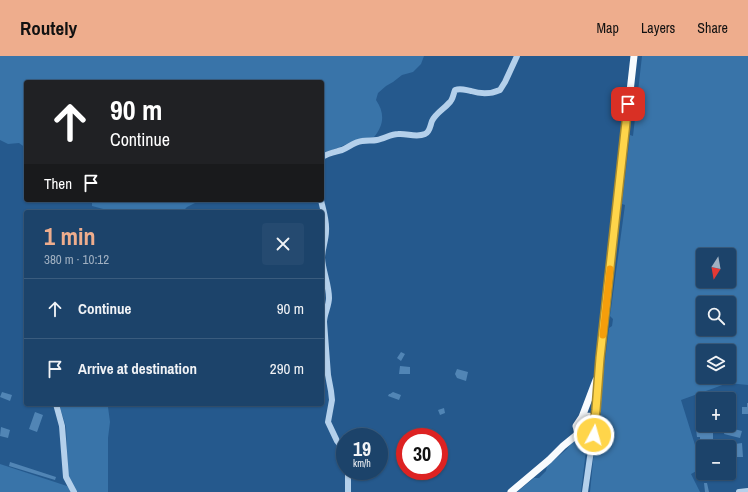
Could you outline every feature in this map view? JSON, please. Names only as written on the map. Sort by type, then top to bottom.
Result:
[{"type":"main road","points":[[511,492],[549,460],[563,446],[580,434],[589,434],[594,427],[600,358],[634,56]]},
{"type":"main road","points":[[563,446],[582,417],[595,383],[600,358]]},
{"type":"main road","points":[[582,417],[592,417],[594,427]]},
{"type":"main road","points":[[576,426],[580,434]]},
{"type":"street","points":[[324,156],[342,150],[363,140],[376,140],[403,133],[423,135],[427,133],[433,120],[453,99],[455,90],[459,88],[476,92],[490,93],[500,90],[517,56]]},
{"type":"street","points":[[324,214],[326,229],[324,242]]},
{"type":"street","points":[[324,272],[329,294],[329,300],[324,316]]},
{"type":"street","points":[[324,322],[328,375],[332,400],[328,422],[336,439]]},
{"type":"street","points":[[57,406],[62,426],[66,477],[74,492]]},
{"type":"street","points":[[586,492],[594,427]]},
{"type":"street","points":[[580,434],[587,441],[590,457]]},
{"type":"street","points":[[348,480],[348,492]]},
{"type":"street","points":[[739,492],[748,490]]},
{"type":"shaded area","points":[[0,56],[424,56],[421,64],[413,72],[402,75],[378,93],[376,100],[381,110],[382,119],[380,128],[374,137],[357,140],[325,152],[324,80],[24,80],[24,147],[19,143],[8,144],[0,140]]},
{"type":"shaded area","points":[[642,56],[748,56],[748,385],[736,384],[736,344],[696,344],[696,384],[725,384],[703,392],[696,392],[696,395],[681,400],[696,450],[696,471],[691,474],[700,492],[590,492],[597,421],[601,419],[601,413],[599,410],[609,328],[612,326],[613,319],[610,316],[625,205],[622,204],[630,135],[633,136]]},
{"type":"shaded area","points":[[92,202],[196,202],[184,210],[107,210],[92,206]]},
{"type":"shaded area","points":[[60,406],[108,407],[110,422],[108,438],[108,492],[76,492],[70,482],[68,473],[66,427]]},
{"type":"shaded area","points":[[578,441],[584,444],[586,450],[581,492],[517,492],[534,478],[539,478],[546,471],[547,466],[567,449],[572,442]]},
{"type":"shaded area","points":[[0,464],[67,486],[72,492],[0,492]]},
{"type":"building","points":[[401,352],[405,354],[401,361],[397,358]]},
{"type":"building","points":[[400,366],[410,367],[410,374],[399,374]]},
{"type":"building","points":[[457,369],[468,372],[466,381],[457,378],[455,374]]},
{"type":"building","points":[[2,392],[12,395],[10,401],[0,397]]},
{"type":"building","points":[[393,392],[401,395],[399,400],[388,396]]},
{"type":"building","points":[[747,403],[748,414],[742,414],[742,407],[747,407]]},
{"type":"building","points":[[444,408],[445,413],[440,415],[438,410]]},
{"type":"building","points":[[35,412],[43,415],[37,432],[29,429]]},
{"type":"building","points":[[1,427],[10,430],[8,438],[0,436]]},
{"type":"building","points":[[736,430],[742,431],[740,438],[724,434],[725,432],[736,432]]},
{"type":"building","points":[[696,432],[713,432],[713,439],[700,440],[700,437],[697,437]]},
{"type":"building","points":[[742,443],[743,457],[736,457],[736,444]]},
{"type":"building","points":[[10,462],[56,477],[55,480],[9,466]]},
{"type":"building","points":[[704,483],[707,483],[709,492],[705,492]]},
{"type":"slow traffic","points":[[603,335],[610,269]]},
{"type":"route","points":[[594,435],[593,430],[600,358],[628,104]]}]
